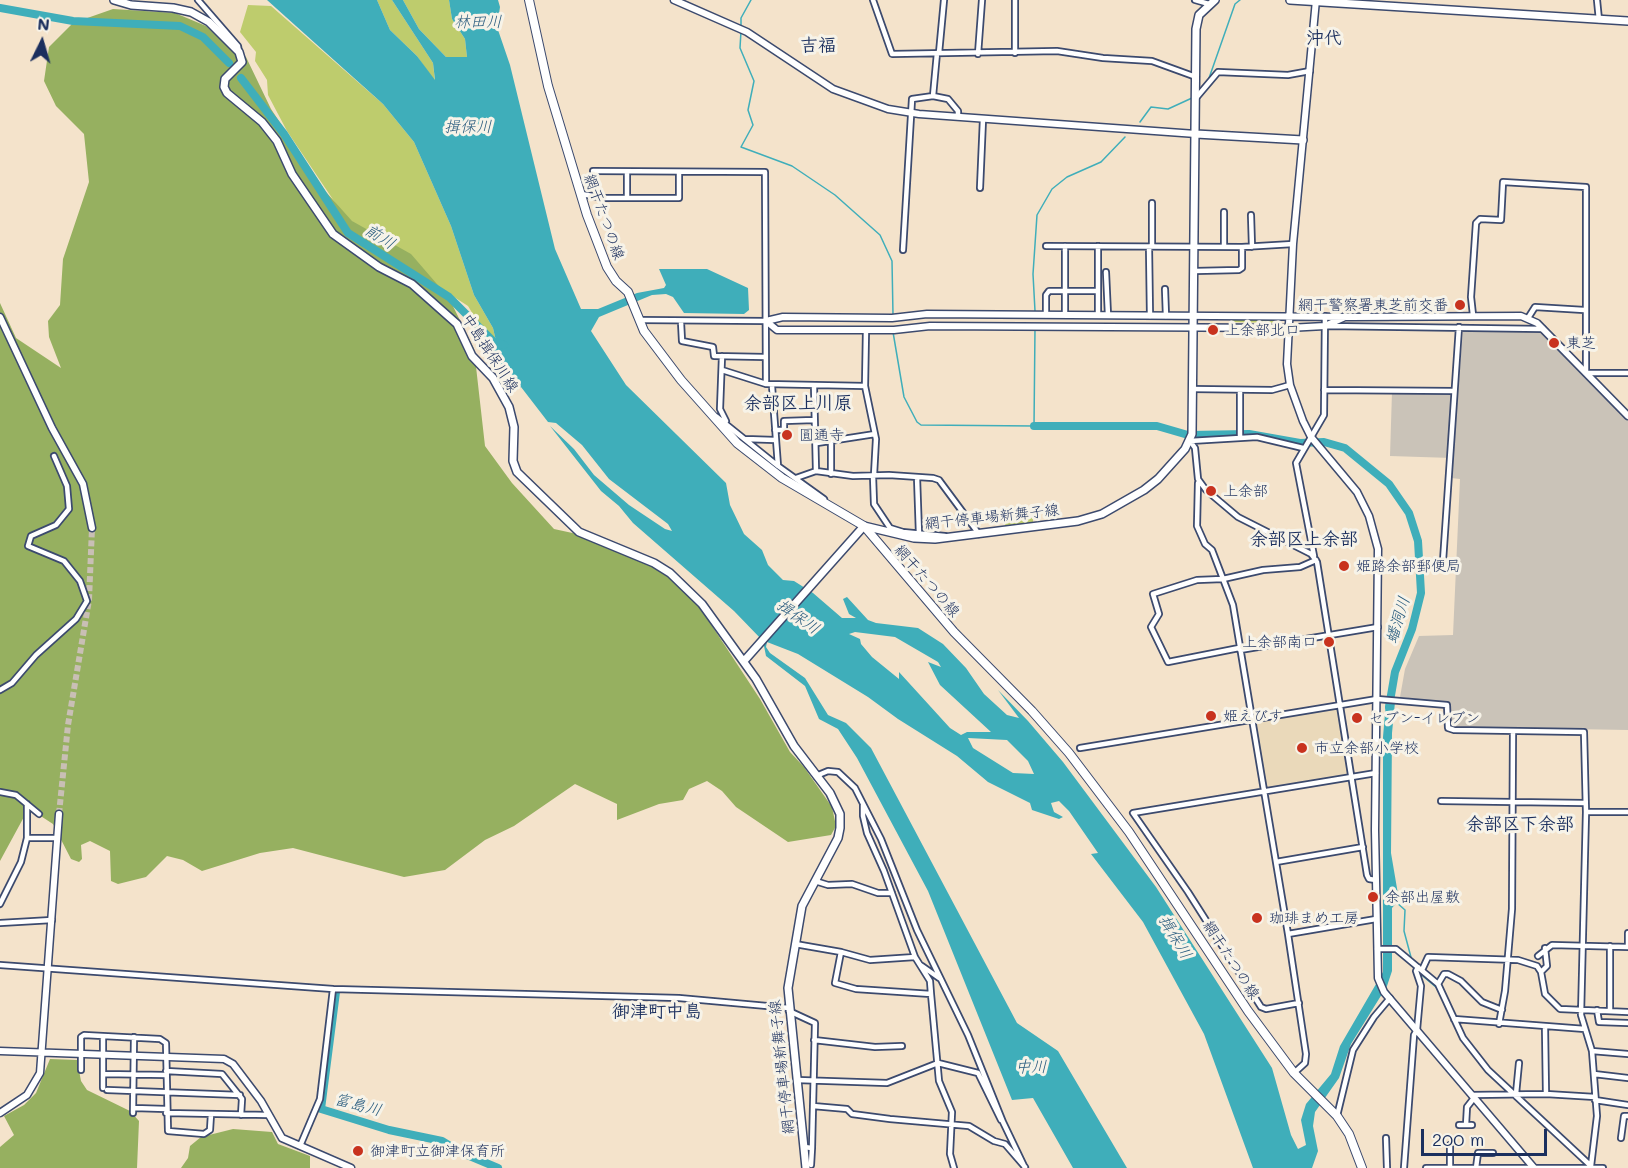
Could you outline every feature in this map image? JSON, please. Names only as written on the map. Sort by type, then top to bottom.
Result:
[{"type":"main road","points":[[114,0],[131,5],[173,8],[191,12],[209,22],[239,52]]},
{"type":"main road","name":"網干たつの線","points":[[529,0],[548,86],[581,194],[607,267],[628,292],[639,320],[669,365],[707,411],[760,464],[862,528],[954,632],[1032,711],[1097,788],[1187,916],[1248,1011],[1294,1073],[1337,1116],[1349,1134],[1362,1168]]},
{"type":"main road","points":[[1290,0],[1628,21]]},
{"type":"main road","points":[[1191,438],[1197,22],[1199,15],[1212,2]]},
{"type":"main road","name":"中島揖保川線","points":[[239,52],[242,62],[225,79],[224,87],[227,93],[262,122],[277,141],[292,174],[333,234],[379,267],[412,284],[457,324],[472,356],[493,378],[508,407],[514,427],[513,461],[517,472],[584,535],[654,563],[677,579],[712,616],[745,659]]},
{"type":"main road","points":[[1196,134],[1303,140]]},
{"type":"main road","name":"網干停車場新舞子線","points":[[862,528],[914,538],[946,538],[1078,521],[1102,514],[1158,479],[1191,438]]},
{"type":"main road","points":[[745,659],[862,528]]},
{"type":"main road","name":"網干停車場新舞子線","points":[[745,659],[794,747],[836,804],[841,822],[838,838],[802,906],[788,988],[803,1147],[808,1167]]},
{"type":"street","points":[[198,0],[238,46],[239,52]]},
{"type":"street","points":[[674,0],[747,32],[833,89],[888,108],[912,113],[957,117],[1196,134]]},
{"type":"street","points":[[873,0],[892,54],[1057,51],[1103,58],[1152,61],[1196,77]]},
{"type":"street","points":[[933,96],[944,0]]},
{"type":"street","points":[[978,54],[982,0]]},
{"type":"street","points":[[1015,0],[1015,53]]},
{"type":"street","points":[[1195,0],[1212,2]]},
{"type":"street","points":[[1597,0],[1599,20]]},
{"type":"street","points":[[1316,1],[1293,244],[1287,356],[1290,385],[1299,414],[1352,484],[1373,526],[1379,555],[1376,773],[1377,973],[1384,992],[1534,1168]]},
{"type":"street","points":[[1196,98],[1218,72],[1288,75],[1310,71]]},
{"type":"street","points":[[903,250],[912,99],[933,96],[953,102],[957,117]]},
{"type":"street","points":[[980,188],[983,119]]},
{"type":"street","points":[[593,171],[765,172],[765,357],[778,466]]},
{"type":"street","points":[[627,172],[627,198]]},
{"type":"street","points":[[581,194],[594,198],[679,198],[679,172]]},
{"type":"street","points":[[1473,315],[1471,297],[1476,223],[1480,219],[1501,220],[1503,182],[1586,187],[1584,310],[1586,373]]},
{"type":"street","points":[[1150,316],[1152,202]]},
{"type":"street","points":[[1224,212],[1224,247]]},
{"type":"street","points":[[1251,215],[1252,247]]},
{"type":"street","points":[[1046,246],[1252,247],[1293,244]]},
{"type":"street","points":[[1065,246],[1065,315]]},
{"type":"street","points":[[1098,246],[1098,315]]},
{"type":"street","points":[[1195,271],[1239,270],[1242,268],[1242,247]]},
{"type":"street","points":[[1106,272],[1108,315]]},
{"type":"street","points":[[1165,289],[1166,316]]},
{"type":"street","points":[[1046,315],[1049,291],[1098,291]]},
{"type":"street","points":[[1528,318],[1535,307],[1584,310]]},
{"type":"street","points":[[639,320],[766,321],[783,317],[868,319],[927,314],[1357,317]]},
{"type":"street","points":[[1325,326],[1345,317],[1473,315],[1528,318],[1543,329],[1628,416]]},
{"type":"street","points":[[1325,316],[1324,415],[1296,463],[1330,635],[1368,877],[1376,880]]},
{"type":"street","points":[[0,317],[52,429],[83,484],[92,528]]},
{"type":"street","points":[[895,318],[895,330]]},
{"type":"street","points":[[868,319],[865,386],[875,434],[874,504],[890,528],[919,534],[945,535],[946,538]]},
{"type":"street","points":[[766,321],[777,330],[895,330],[930,326],[1193,328],[1325,326],[1543,329]]},
{"type":"street","points":[[681,322],[682,340],[713,347],[714,356],[765,357]]},
{"type":"street","points":[[1443,561],[1459,327]]},
{"type":"street","points":[[722,356],[720,409],[727,424]]},
{"type":"street","points":[[722,370],[769,385],[865,386]]},
{"type":"street","points":[[1586,373],[1628,373]]},
{"type":"street","points":[[1192,389],[1272,390],[1290,385]]},
{"type":"street","points":[[814,386],[816,471]]},
{"type":"street","points":[[1240,390],[1240,433]]},
{"type":"street","points":[[1324,390],[1454,392]]},
{"type":"street","points":[[707,411],[727,424],[743,439],[835,509]]},
{"type":"street","points":[[775,430],[784,430],[784,421],[814,420]]},
{"type":"street","points":[[1294,1073],[1305,1062],[1306,1054],[1288,934],[1233,605],[1212,550],[1205,544],[1197,526],[1196,508],[1200,492],[1195,448],[1191,438],[1240,433],[1303,448]]},
{"type":"street","points":[[817,443],[831,442],[856,435],[875,434]]},
{"type":"street","points":[[743,439],[775,440]]},
{"type":"street","points":[[831,442],[831,474]]},
{"type":"street","points":[[0,690],[12,683],[36,655],[76,619],[87,601],[80,581],[64,561],[28,546],[31,536],[56,525],[69,509],[68,486],[54,456]]},
{"type":"street","points":[[796,478],[816,471],[831,474],[939,480],[979,535]]},
{"type":"street","points":[[917,477],[919,534]]},
{"type":"street","points":[[1198,479],[1206,490],[1239,518],[1315,558]]},
{"type":"street","points":[[1315,558],[1300,567],[1263,570],[1223,579],[1197,580],[1154,594],[1159,614],[1151,627],[1167,662],[1378,627]]},
{"type":"street","points":[[1080,748],[1377,699],[1447,705],[1448,728],[1454,730],[1584,732],[1586,812],[1582,1011],[1592,1051],[1597,1116],[1592,1167]]},
{"type":"street","points":[[1499,1024],[1512,909],[1513,731]]},
{"type":"street","points":[[816,776],[828,771],[838,772],[852,784],[939,978],[968,1035],[1003,1122],[1025,1168]]},
{"type":"street","points":[[1299,1003],[1266,1009],[1260,1007],[1188,892],[1133,813],[1376,773]]},
{"type":"street","points":[[0,792],[16,795],[39,814]]},
{"type":"street","points":[[1441,801],[1585,803]]},
{"type":"street","points":[[0,904],[21,862],[27,838],[27,804]]},
{"type":"street","points":[[863,805],[862,816],[867,833],[915,957],[930,981],[939,1081],[950,1106],[952,1125],[950,1154],[954,1168]]},
{"type":"street","points":[[1586,812],[1628,812]]},
{"type":"street","points":[[0,1113],[20,1101],[33,1088],[40,1073],[59,814]]},
{"type":"street","points":[[27,838],[57,838]]},
{"type":"street","points":[[1276,862],[1363,847]]},
{"type":"street","points":[[814,881],[828,885],[852,884],[879,893],[892,893]]},
{"type":"street","points":[[1288,934],[1376,919]]},
{"type":"street","points":[[0,923],[52,920]]},
{"type":"street","points":[[1538,956],[1545,948],[1552,945],[1628,947],[1628,933]]},
{"type":"street","points":[[795,945],[841,952],[870,960],[915,957]]},
{"type":"street","points":[[1610,946],[1610,1011]]},
{"type":"street","points":[[1541,972],[1547,966],[1545,948]]},
{"type":"street","points":[[1377,949],[1396,949],[1438,984],[1463,1038],[1488,1070],[1592,1167]]},
{"type":"street","points":[[841,952],[835,983],[856,989],[931,994]]},
{"type":"street","points":[[1404,1168],[1414,1035],[1417,1030],[1421,986],[1416,971],[1428,957],[1506,959],[1537,966],[1541,972],[1545,994],[1560,1010],[1628,1012]]},
{"type":"street","points":[[920,964],[939,978]]},
{"type":"street","points":[[0,965],[333,989],[679,998],[789,1009],[813,1021],[815,1081],[812,1148],[808,1167]]},
{"type":"street","points":[[1438,984],[1444,974],[1448,974],[1461,981],[1482,1002],[1502,1010]]},
{"type":"street","points":[[300,1147],[320,1099],[333,989]]},
{"type":"street","points":[[1337,1116],[1353,1050],[1390,998]]},
{"type":"street","points":[[1597,1010],[1599,1022],[1628,1023]]},
{"type":"street","points":[[1454,1019],[1545,1028],[1585,1029]]},
{"type":"street","points":[[1545,1028],[1546,1094]]},
{"type":"street","points":[[103,1036],[105,1089],[240,1095]]},
{"type":"street","points":[[81,1070],[81,1037],[160,1039],[166,1043],[166,1111],[169,1133],[204,1134],[210,1130],[211,1114]]},
{"type":"street","points":[[134,1037],[133,1110],[268,1116]]},
{"type":"street","points":[[814,1040],[874,1047],[902,1046]]},
{"type":"street","points":[[0,1051],[166,1056],[229,1061],[261,1101],[282,1138],[351,1168]]},
{"type":"street","points":[[1592,1051],[1628,1054]]},
{"type":"street","points":[[797,1080],[887,1083],[938,1063],[978,1073],[999,1119],[1003,1122]]},
{"type":"street","points":[[1512,1094],[1519,1063]]},
{"type":"street","points":[[103,1074],[222,1074],[240,1095],[241,1115]]},
{"type":"street","points":[[1594,1074],[1628,1078]]},
{"type":"street","points":[[1473,1096],[1546,1094],[1628,1105]]},
{"type":"street","points":[[1459,1125],[1469,1125],[1467,1107],[1473,1096]]},
{"type":"street","points":[[813,1106],[847,1109],[852,1114],[874,1117],[969,1126],[1005,1144],[1025,1168]]},
{"type":"street","points":[[1621,1138],[1624,1116],[1628,1116]]},
{"type":"street","points":[[1386,1138],[1387,1168]]},
{"type":"street","points":[[1450,1144],[1450,1168]]},
{"type":"street","points":[[803,1147],[812,1148]]},
{"type":"street","points":[[1476,1168],[1478,1153],[1493,1152]]},
{"type":"street","points":[[1426,1168],[1603,1168]]},
{"type":"shaded area","points":[[1463,330],[1542,332],[1628,419],[1628,730],[1456,727],[1451,724],[1451,703],[1400,697],[1405,669],[1419,636],[1453,635],[1460,479],[1451,478],[1452,458],[1390,456],[1392,392],[1458,392]]},
{"type":"shaded area","name":"市立余部小学校","points":[[1339,709],[1348,774],[1267,788],[1255,722]]},
{"type":"green space","points":[[377,0],[392,0],[433,63],[435,82],[417,56],[390,30]]},
{"type":"green space","points":[[403,0],[449,0],[452,19],[465,39],[467,57],[446,57],[419,29]]},
{"type":"green space","points":[[248,5],[271,6],[383,104],[414,142],[451,226],[474,295],[493,328],[496,341],[492,343],[488,339],[468,306],[397,260],[342,213],[287,131],[268,95],[267,80],[255,61],[256,52],[240,32]]},
{"type":"green space","points":[[113,9],[175,13],[206,26],[223,42],[246,57],[271,109],[326,192],[352,221],[411,254],[449,298],[474,349],[485,446],[512,483],[554,529],[577,534],[627,553],[666,574],[697,603],[760,699],[790,752],[804,767],[832,807],[836,826],[831,835],[788,842],[736,807],[722,791],[707,781],[689,789],[683,800],[659,804],[617,820],[617,804],[575,784],[514,826],[485,840],[445,870],[404,877],[293,848],[260,853],[202,871],[183,860],[167,856],[146,877],[118,884],[111,881],[110,851],[90,841],[81,845],[82,859],[79,862],[71,859],[53,824],[33,811],[25,815],[0,861],[0,303],[16,338],[61,368],[49,337],[48,321],[60,305],[63,259],[89,182],[84,134],[56,106],[44,81],[49,47],[73,23]]},
{"type":"green space","points":[[1232,316],[1280,316],[1279,323],[1232,322]]},
{"type":"green space","points":[[1006,507],[1033,509],[1033,524],[1005,528]]},
{"type":"green space","points":[[50,1059],[77,1060],[81,1081],[87,1090],[130,1111],[139,1121],[137,1168],[0,1168],[0,1147],[14,1135],[4,1116],[24,1105],[36,1093]]},
{"type":"green space","points":[[233,1129],[272,1132],[278,1144],[310,1156],[310,1168],[181,1168],[188,1158],[190,1146],[201,1137]]},
{"type":"water","name":"揖保川","points":[[267,0],[377,0],[390,30],[417,56],[435,80],[433,63],[392,0],[403,0],[419,29],[446,57],[467,57],[465,39],[452,19],[449,0],[498,0],[500,7],[497,27],[510,65],[555,249],[581,309],[598,309],[637,293],[664,288],[666,285],[659,269],[707,269],[748,288],[749,310],[744,314],[684,313],[673,297],[666,294],[652,295],[599,317],[591,331],[626,385],[726,483],[730,505],[744,534],[762,550],[768,565],[783,580],[794,581],[813,593],[842,618],[856,618],[849,614],[843,599],[847,597],[868,620],[918,628],[943,644],[966,668],[984,694],[1007,715],[1019,718],[998,690],[1028,721],[1063,762],[1156,887],[1272,1068],[1291,1135],[1298,1149],[1306,1145],[1301,1120],[1306,1104],[1331,1074],[1340,1046],[1383,972],[1383,737],[1386,702],[1395,702],[1392,733],[1391,853],[1399,900],[1392,908],[1392,971],[1387,986],[1351,1044],[1339,1078],[1315,1112],[1313,1126],[1318,1151],[1312,1168],[1253,1168],[1204,1034],[1143,922],[1091,854],[1098,853],[1069,811],[1059,801],[1051,803],[1054,812],[1063,817],[1059,819],[1032,810],[1030,803],[988,782],[957,756],[868,697],[798,654],[767,642],[766,647],[770,653],[805,678],[828,715],[846,723],[871,748],[1017,1023],[1058,1051],[1127,1168],[1073,1168],[1033,1098],[1012,1100],[928,891],[857,758],[838,729],[819,719],[805,686],[766,656],[763,641],[734,611],[633,523],[619,506],[601,491],[550,426],[574,449],[594,475],[629,505],[665,529],[672,531],[668,524],[609,479],[582,445],[556,423],[548,422],[521,387],[517,390],[500,368],[500,363],[490,353],[496,341],[493,328],[474,295],[451,226],[414,142],[383,104]],"holes":[[[855,632],[895,637],[938,662],[941,667],[928,662],[940,685],[991,732],[967,732],[961,735],[950,728],[899,672],[899,679],[872,657],[861,644],[860,639],[849,634]],[[968,738],[1007,740],[1028,761],[1034,774],[1013,773],[973,748]]]},
{"type":"waterway","points":[[741,26],[741,18],[751,0]]},
{"type":"waterway","points":[[1208,81],[1235,4],[1240,0]]},
{"type":"waterway","name":"前川","points":[[0,8],[73,21],[180,26],[203,37],[229,63]]},
{"type":"waterway","points":[[741,31],[740,48],[754,81],[748,110],[753,125],[741,147],[792,166],[835,195],[880,235],[892,261],[893,315]]},
{"type":"waterway","name":"前川","points":[[241,78],[284,134],[348,233],[449,297],[494,342],[504,345]]},
{"type":"waterway","points":[[1140,122],[1151,107],[1168,109],[1192,98]]},
{"type":"waterway","points":[[1035,311],[1033,274],[1037,215],[1052,189],[1067,177],[1101,162],[1125,137]]},
{"type":"waterway","points":[[893,332],[904,397],[917,422],[921,425],[1034,426],[1035,328]]},
{"type":"waterway","name":"蟠洞川","points":[[1034,426],[1157,426],[1188,435],[1249,434],[1300,443],[1324,442],[1345,448],[1389,484],[1409,513],[1418,541],[1421,593],[1412,629],[1395,672],[1389,707]]},
{"type":"waterway","points":[[1396,902],[1405,910],[1404,931],[1412,961]]},
{"type":"waterway","points":[[1418,972],[1437,988]]},
{"type":"waterway","name":"富島川","points":[[336,992],[321,1109],[389,1130],[442,1141],[460,1152],[498,1168]]},
{"type":"waterway","points":[[1452,1019],[1460,1036]]},
{"type":"waterway","points":[[1464,1043],[1476,1058]]},
{"type":"waterway","points":[[1487,1071],[1496,1080]]},
{"type":"waterway","points":[[1576,1155],[1587,1167]]},
{"type":"tunnel","points":[[59,814],[68,725],[89,600],[92,528]]},
{"type":"place","name":"網干警察署東芝前交番","points":[[1460,305]]},
{"type":"place","name":"上余部北口","points":[[1213,330]]},
{"type":"place","name":"東芝","points":[[1554,343]]},
{"type":"place","name":"圓通寺","points":[[787,435]]},
{"type":"place","name":"上余部","points":[[1211,491]]},
{"type":"place","name":"姫路余部郵便局","points":[[1344,566]]},
{"type":"place","name":"上余部南口","points":[[1329,642]]},
{"type":"place","name":"姫えびす","points":[[1211,716]]},
{"type":"place","name":"セブン-イレブン","points":[[1357,718]]},
{"type":"place","name":"市立余部小学校","points":[[1302,748]]},
{"type":"place","name":"余部出屋敷","points":[[1373,897]]},
{"type":"place","name":"珈琲まめ工房","points":[[1257,918]]},
{"type":"place","name":"御津町立御津保育所","points":[[358,1151]]},
{"type":"district","name":"沖代","points":[[1324,38]]},
{"type":"district","name":"吉福","points":[[818,45]]},
{"type":"district","name":"余部区上川原","points":[[798,403]]},
{"type":"district","name":"余部区上余部","points":[[1304,539]]},
{"type":"district","name":"余部区下余部","points":[[1520,824]]},
{"type":"district","name":"御津町中島","points":[[657,1011]]},
{"type":"water label","name":"林田川","points":[[478,22]]},
{"type":"water label","name":"中川","points":[[1031,1067]]}]
